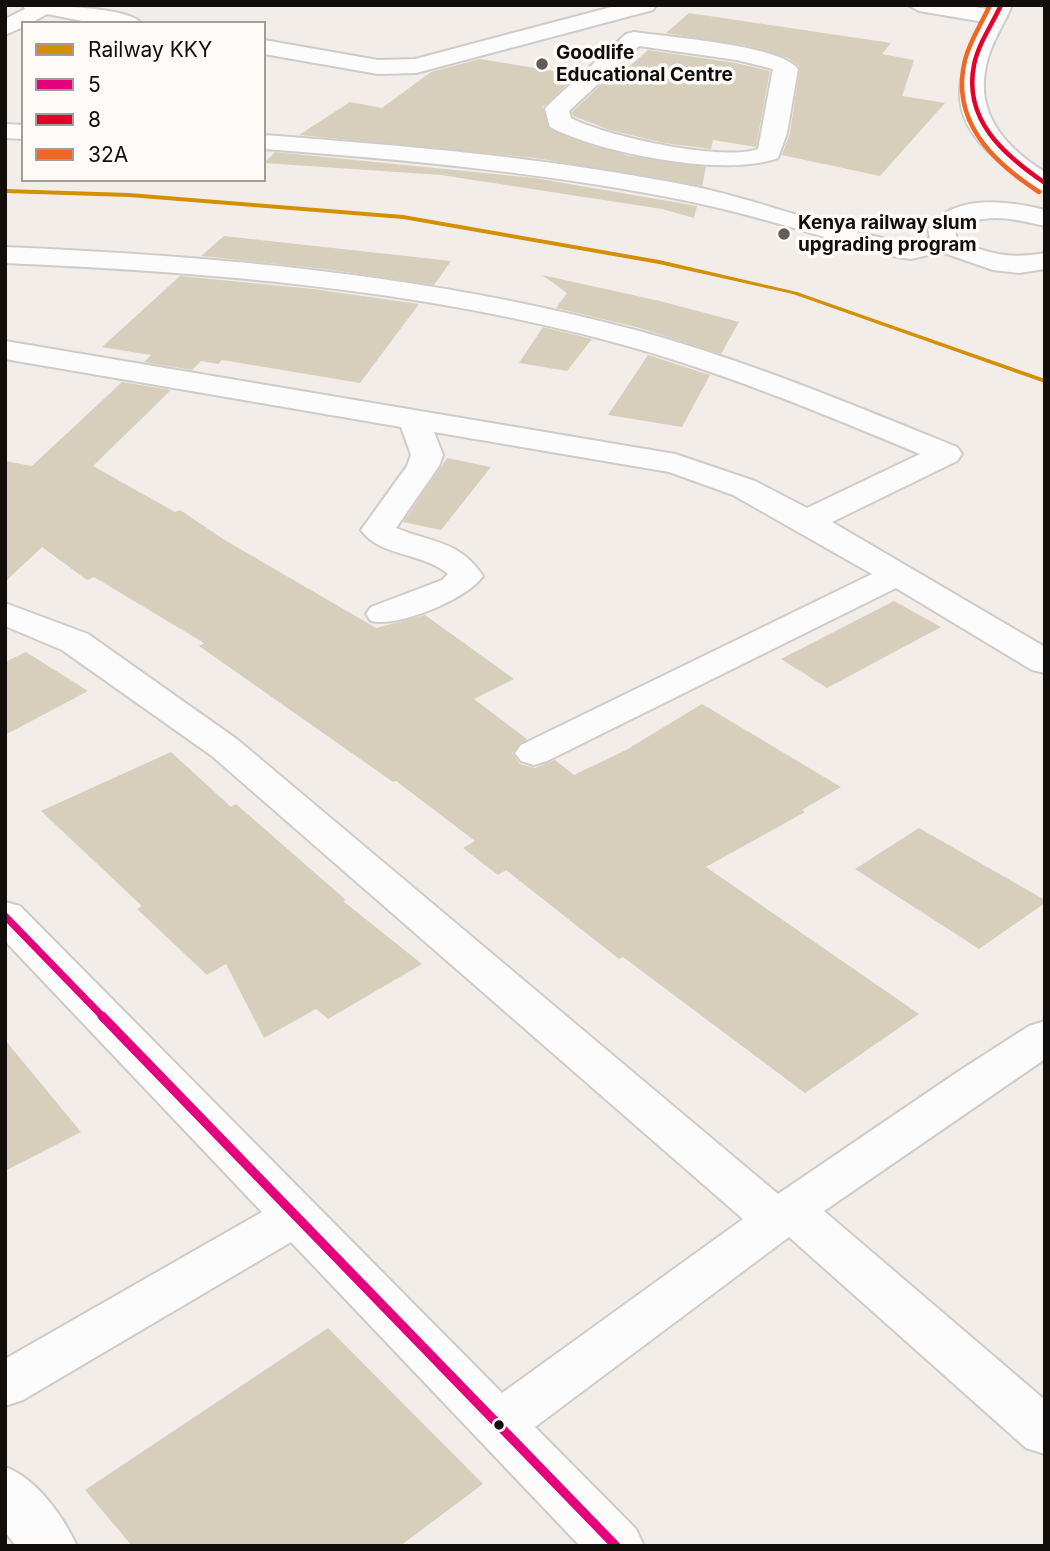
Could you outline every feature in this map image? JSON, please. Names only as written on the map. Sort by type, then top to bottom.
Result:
[{"type":"street","points":[[266,47],[397,68],[438,62],[645,5]]},
{"type":"street","points":[[919,5],[998,11],[974,67],[972,99],[978,123],[1007,158],[1045,183]]},
{"type":"street","points":[[5,28],[37,6],[119,21]]},
{"type":"street","points":[[581,23],[634,39],[737,53],[781,64],[786,69],[777,105],[776,134],[769,153],[749,162],[723,161],[578,132],[559,122],[557,109],[634,39]]},
{"type":"street","points":[[266,142],[443,158],[656,187],[736,204],[897,249],[911,251],[945,243]]},
{"type":"street","points":[[1045,218],[1013,211],[980,210],[953,217],[941,229],[945,243],[965,256],[998,264],[1033,264],[1045,261]]},
{"type":"street","points":[[5,255],[135,260],[275,272],[402,288],[518,311],[628,337],[715,364],[789,389],[946,454],[807,521]]},
{"type":"street","points":[[5,351],[675,464],[708,473],[744,488],[807,521],[1045,662]]},
{"type":"street","points":[[383,614],[454,587],[466,576],[461,566],[447,558],[385,536],[378,530],[423,466],[427,455],[415,422]]},
{"type":"street","points":[[534,753],[897,575]]},
{"type":"street","points":[[5,613],[75,642],[225,748],[1045,1432]]},
{"type":"street","points":[[5,916],[616,1546]]},
{"type":"street","points":[[500,1424],[783,1215],[976,1080],[1045,1037]]},
{"type":"street","points":[[5,1385],[297,1215]]},
{"type":"street","points":[[5,1490],[49,1546]]},
{"type":"building","points":[[689,13],[891,43],[882,54],[914,60],[902,96],[945,103],[880,176],[782,155],[790,133],[800,67],[788,58],[748,46],[666,33]]},
{"type":"building","points":[[648,50],[736,63],[770,71],[756,147],[713,140],[711,149],[664,143],[610,130],[573,116],[572,112],[622,65],[630,66]]},
{"type":"building","points":[[480,59],[577,75],[543,107],[549,129],[629,156],[706,167],[702,186],[535,158],[299,135],[350,102],[382,108],[431,72]]},
{"type":"building","points":[[275,152],[535,178],[697,206],[694,218],[662,209],[441,175],[266,163]]},
{"type":"building","points":[[224,236],[451,261],[434,285],[325,269],[201,256]]},
{"type":"building","points":[[542,275],[739,322],[721,354],[640,328],[556,308],[567,293]]},
{"type":"building","points":[[180,276],[313,289],[419,304],[360,383],[222,360],[218,364],[201,361],[192,370],[144,362],[151,355],[102,347]]},
{"type":"building","points":[[543,327],[592,339],[567,371],[519,363]]},
{"type":"building","points":[[648,355],[710,375],[682,427],[608,415]]},
{"type":"building","points":[[122,382],[171,390],[93,466],[175,512],[180,510],[223,539],[376,628],[425,615],[514,679],[474,699],[527,739],[512,753],[520,764],[535,768],[555,760],[574,775],[626,750],[702,704],[841,787],[802,810],[805,812],[706,867],[919,1014],[805,1093],[623,957],[619,959],[506,870],[498,875],[463,848],[475,841],[396,781],[393,782],[199,646],[204,643],[94,577],[87,580],[42,547],[5,582],[5,461],[32,466]]},
{"type":"building","points":[[447,458],[491,467],[441,530],[403,522]]},
{"type":"building","points":[[894,601],[941,627],[827,688],[781,659]]},
{"type":"building","points":[[26,652],[88,691],[5,735],[5,662]]},
{"type":"building","points":[[171,752],[231,807],[236,804],[346,900],[343,901],[422,964],[328,1019],[316,1009],[264,1038],[226,964],[207,975],[137,909],[142,906],[41,811]]},
{"type":"building","points":[[919,828],[1045,900],[1045,903],[979,949],[855,869]]},
{"type":"building","points":[[5,1040],[81,1132],[5,1171]]},
{"type":"building","points":[[328,1328],[483,1484],[400,1546],[132,1546],[85,1490]]},
{"type":"rail line","name":"KKY","points":[[5,191],[129,195],[403,217],[659,262],[795,293],[1045,381]]},
{"type":"transit line","name":"32A","points":[[990,5],[965,60],[961,82],[962,102],[968,121],[991,154],[1039,192]]},
{"type":"transit line","name":"8","points":[[1001,5],[974,65],[974,103],[980,120],[1001,149],[1045,183]]},
{"type":"transit line","name":"5","points":[[5,916],[616,1546]]},
{"type":"place","name":"Goodlife Educational Centre","points":[[542,64]]},
{"type":"place","name":"Kenya railway slum upgrading program","points":[[784,234]]}]
